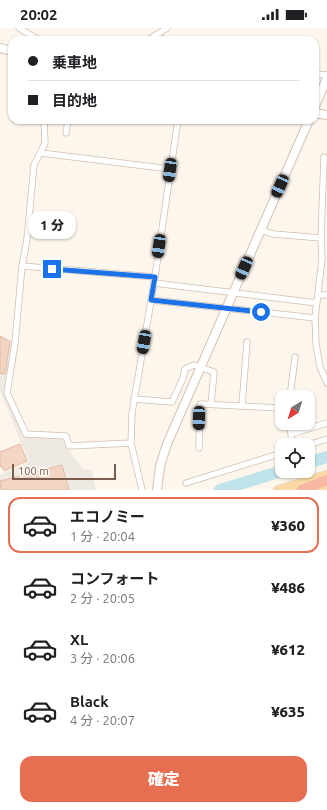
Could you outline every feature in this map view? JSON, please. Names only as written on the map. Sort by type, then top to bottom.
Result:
[{"type":"highway","points":[[302,490],[327,480]]},
{"type":"main road","points":[[278,490],[327,475]]},
{"type":"main road","points":[[322,490],[327,488]]},
{"type":"street","points":[[19,28],[32,36]]},
{"type":"street","points":[[154,36],[167,28]]},
{"type":"street","points":[[319,96],[327,77]]},
{"type":"street","points":[[44,124],[45,143],[34,165],[27,239],[22,266],[15,343],[8,393],[26,434],[66,436],[69,446],[131,443]]},
{"type":"street","points":[[66,133],[67,124]]},
{"type":"street","points":[[142,490],[131,443],[134,399],[151,300],[177,124]]},
{"type":"street","points":[[157,490],[165,449],[307,124]]},
{"type":"street","points":[[41,153],[170,170]]},
{"type":"street","points":[[324,157],[324,228],[321,238],[325,259],[315,318],[316,344],[320,367],[327,383]]},
{"type":"street","points":[[261,230],[273,234],[321,238]]},
{"type":"street","points":[[22,266],[154,280],[233,293],[317,303]]},
{"type":"street","points":[[318,295],[327,295]]},
{"type":"street","points":[[151,300],[315,318]]},
{"type":"street","points":[[242,406],[247,342]]},
{"type":"street","points":[[291,390],[295,357]]},
{"type":"street","points":[[134,399],[172,402],[183,378],[185,369],[194,365],[214,372],[211,404]]},
{"type":"street","points":[[199,448],[200,404],[275,408]]},
{"type":"street","points":[[291,434],[327,423]]},
{"type":"street","points":[[290,430],[291,438]]},
{"type":"street","points":[[315,443],[327,439]]},
{"type":"street","points":[[186,483],[275,455]]},
{"type":"shaded area","points":[[0,335],[12,341],[4,392],[24,436],[61,438],[83,469],[92,470],[96,490],[0,490],[0,475],[29,462],[0,391]]},
{"type":"building","points":[[0,336],[10,342],[5,374],[0,373]]},
{"type":"building","points":[[20,444],[27,461],[4,471],[2,466],[0,467],[0,452]]},
{"type":"building","points":[[62,465],[69,490],[1,490],[0,481]]},
{"type":"waterway","points":[[315,461],[327,457]]},
{"type":"waterway","points":[[220,490],[275,473]]},
{"type":"route","points":[[52,269],[155,277],[151,300],[261,312]]}]
